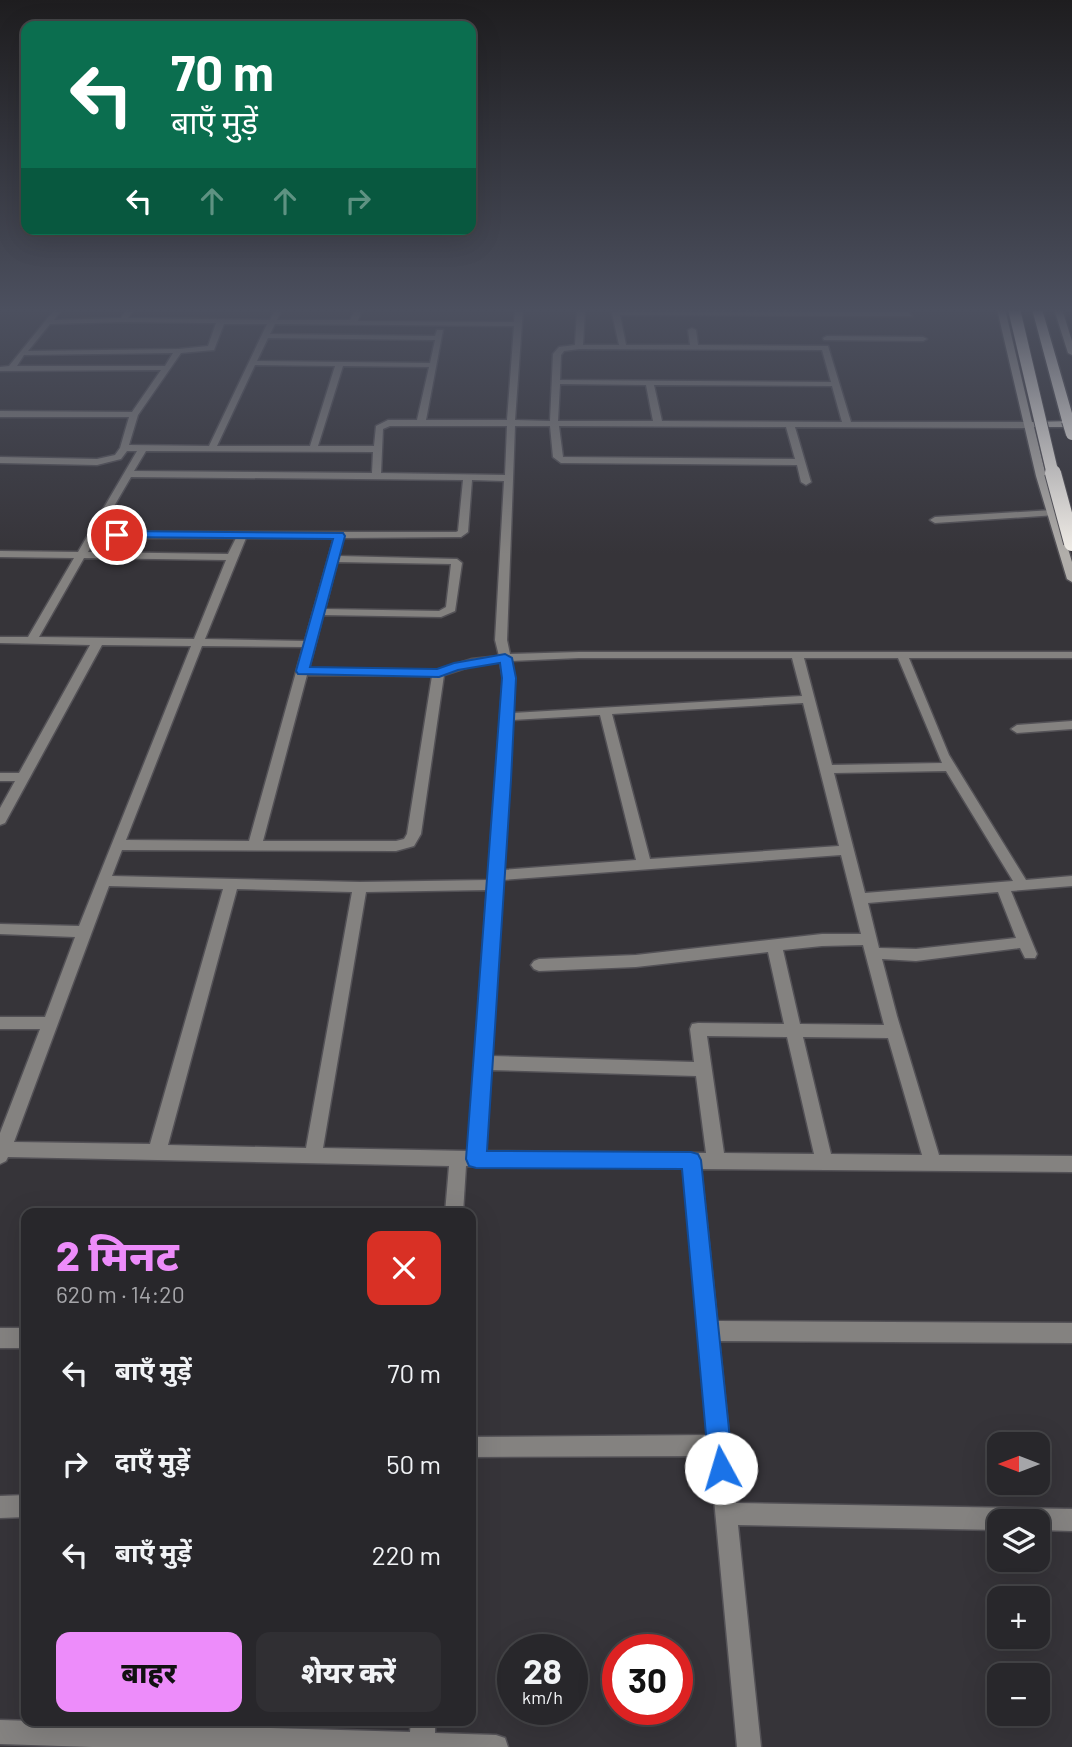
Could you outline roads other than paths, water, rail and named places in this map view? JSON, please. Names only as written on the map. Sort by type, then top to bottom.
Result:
[{"type":"highway","points":[[1032,391],[1072,543]]},
{"type":"highway","points":[[1060,391],[1072,434]]},
{"type":"main road","points":[[1021,391],[1072,579]]},
{"type":"main road","points":[[1029,425],[1072,424]]},
{"type":"street","points":[[0,460],[97,462],[117,457],[124,448],[134,415],[152,391]]},
{"type":"street","points":[[212,448],[239,391]]},
{"type":"street","points":[[313,449],[332,391]]},
{"type":"street","points":[[421,423],[428,391]]},
{"type":"street","points":[[476,1159],[509,678],[501,640],[513,391]]},
{"type":"street","points":[[555,391],[557,457],[566,461],[800,463]]},
{"type":"street","points":[[651,391],[658,424]]},
{"type":"street","points":[[837,391],[848,426]]},
{"type":"street","points":[[0,414],[134,415]]},
{"type":"street","points":[[376,476],[379,428],[383,425],[1029,425]]},
{"type":"street","points":[[790,425],[806,482]]},
{"type":"street","points":[[124,448],[378,449]]},
{"type":"street","points":[[32,640],[143,448]]},
{"type":"street","points":[[129,474],[509,478]]},
{"type":"street","points":[[92,535],[458,535],[463,531],[468,477]]},
{"type":"street","points":[[935,520],[1052,513]]},
{"type":"street","points":[[242,535],[117,845],[1,1151],[458,1159],[1072,1164]]},
{"type":"street","points":[[254,844],[339,536]]},
{"type":"street","points":[[0,554],[232,557]]},
{"type":"street","points":[[318,612],[441,614],[451,609],[457,564],[453,561],[334,559]]},
{"type":"street","points":[[0,640],[310,645]]},
{"type":"street","points":[[0,820],[99,641]]},
{"type":"street","points":[[797,654],[893,1032],[933,1163]]},
{"type":"street","points":[[303,671],[439,673],[454,667],[505,658],[797,654],[1072,656]]},
{"type":"street","points":[[902,655],[951,767],[1023,886]]},
{"type":"street","points":[[117,845],[396,846],[409,842],[414,834],[439,673]]},
{"type":"street","points":[[507,717],[808,699]]},
{"type":"street","points":[[605,711],[644,864]]},
{"type":"street","points":[[1017,729],[1072,725]]},
{"type":"street","points":[[826,769],[951,767]]},
{"type":"street","points":[[0,777],[25,777]]},
{"type":"street","points":[[103,881],[360,887],[497,880],[644,864],[846,850]]},
{"type":"street","points":[[859,899],[1072,881]]},
{"type":"street","points":[[157,1152],[231,884]]},
{"type":"street","points":[[313,1156],[360,887]]},
{"type":"street","points":[[539,965],[647,960],[822,940],[916,955],[1028,948],[1003,888]]},
{"type":"street","points":[[0,929],[84,932]]},
{"type":"street","points":[[774,945],[824,1161]]},
{"type":"street","points":[[0,1023],[50,1023]]},
{"type":"street","points":[[716,1160],[698,1029],[893,1032]]},
{"type":"street","points":[[484,1063],[703,1069]]},
{"type":"street","points":[[454,1208],[458,1159]]},
{"type":"street","points":[[691,1160],[749,1747]]},
{"type":"street","points":[[708,1331],[1072,1333]]},
{"type":"street","points":[[0,1338],[21,1338]]},
{"type":"street","points":[[476,1447],[719,1445]]},
{"type":"street","points":[[0,1507],[21,1506]]},
{"type":"street","points":[[726,1514],[1072,1520]]},
{"type":"street","points":[[422,1745],[423,1726]]},
{"type":"street","points":[[0,1732],[175,1742],[496,1747]]}]
